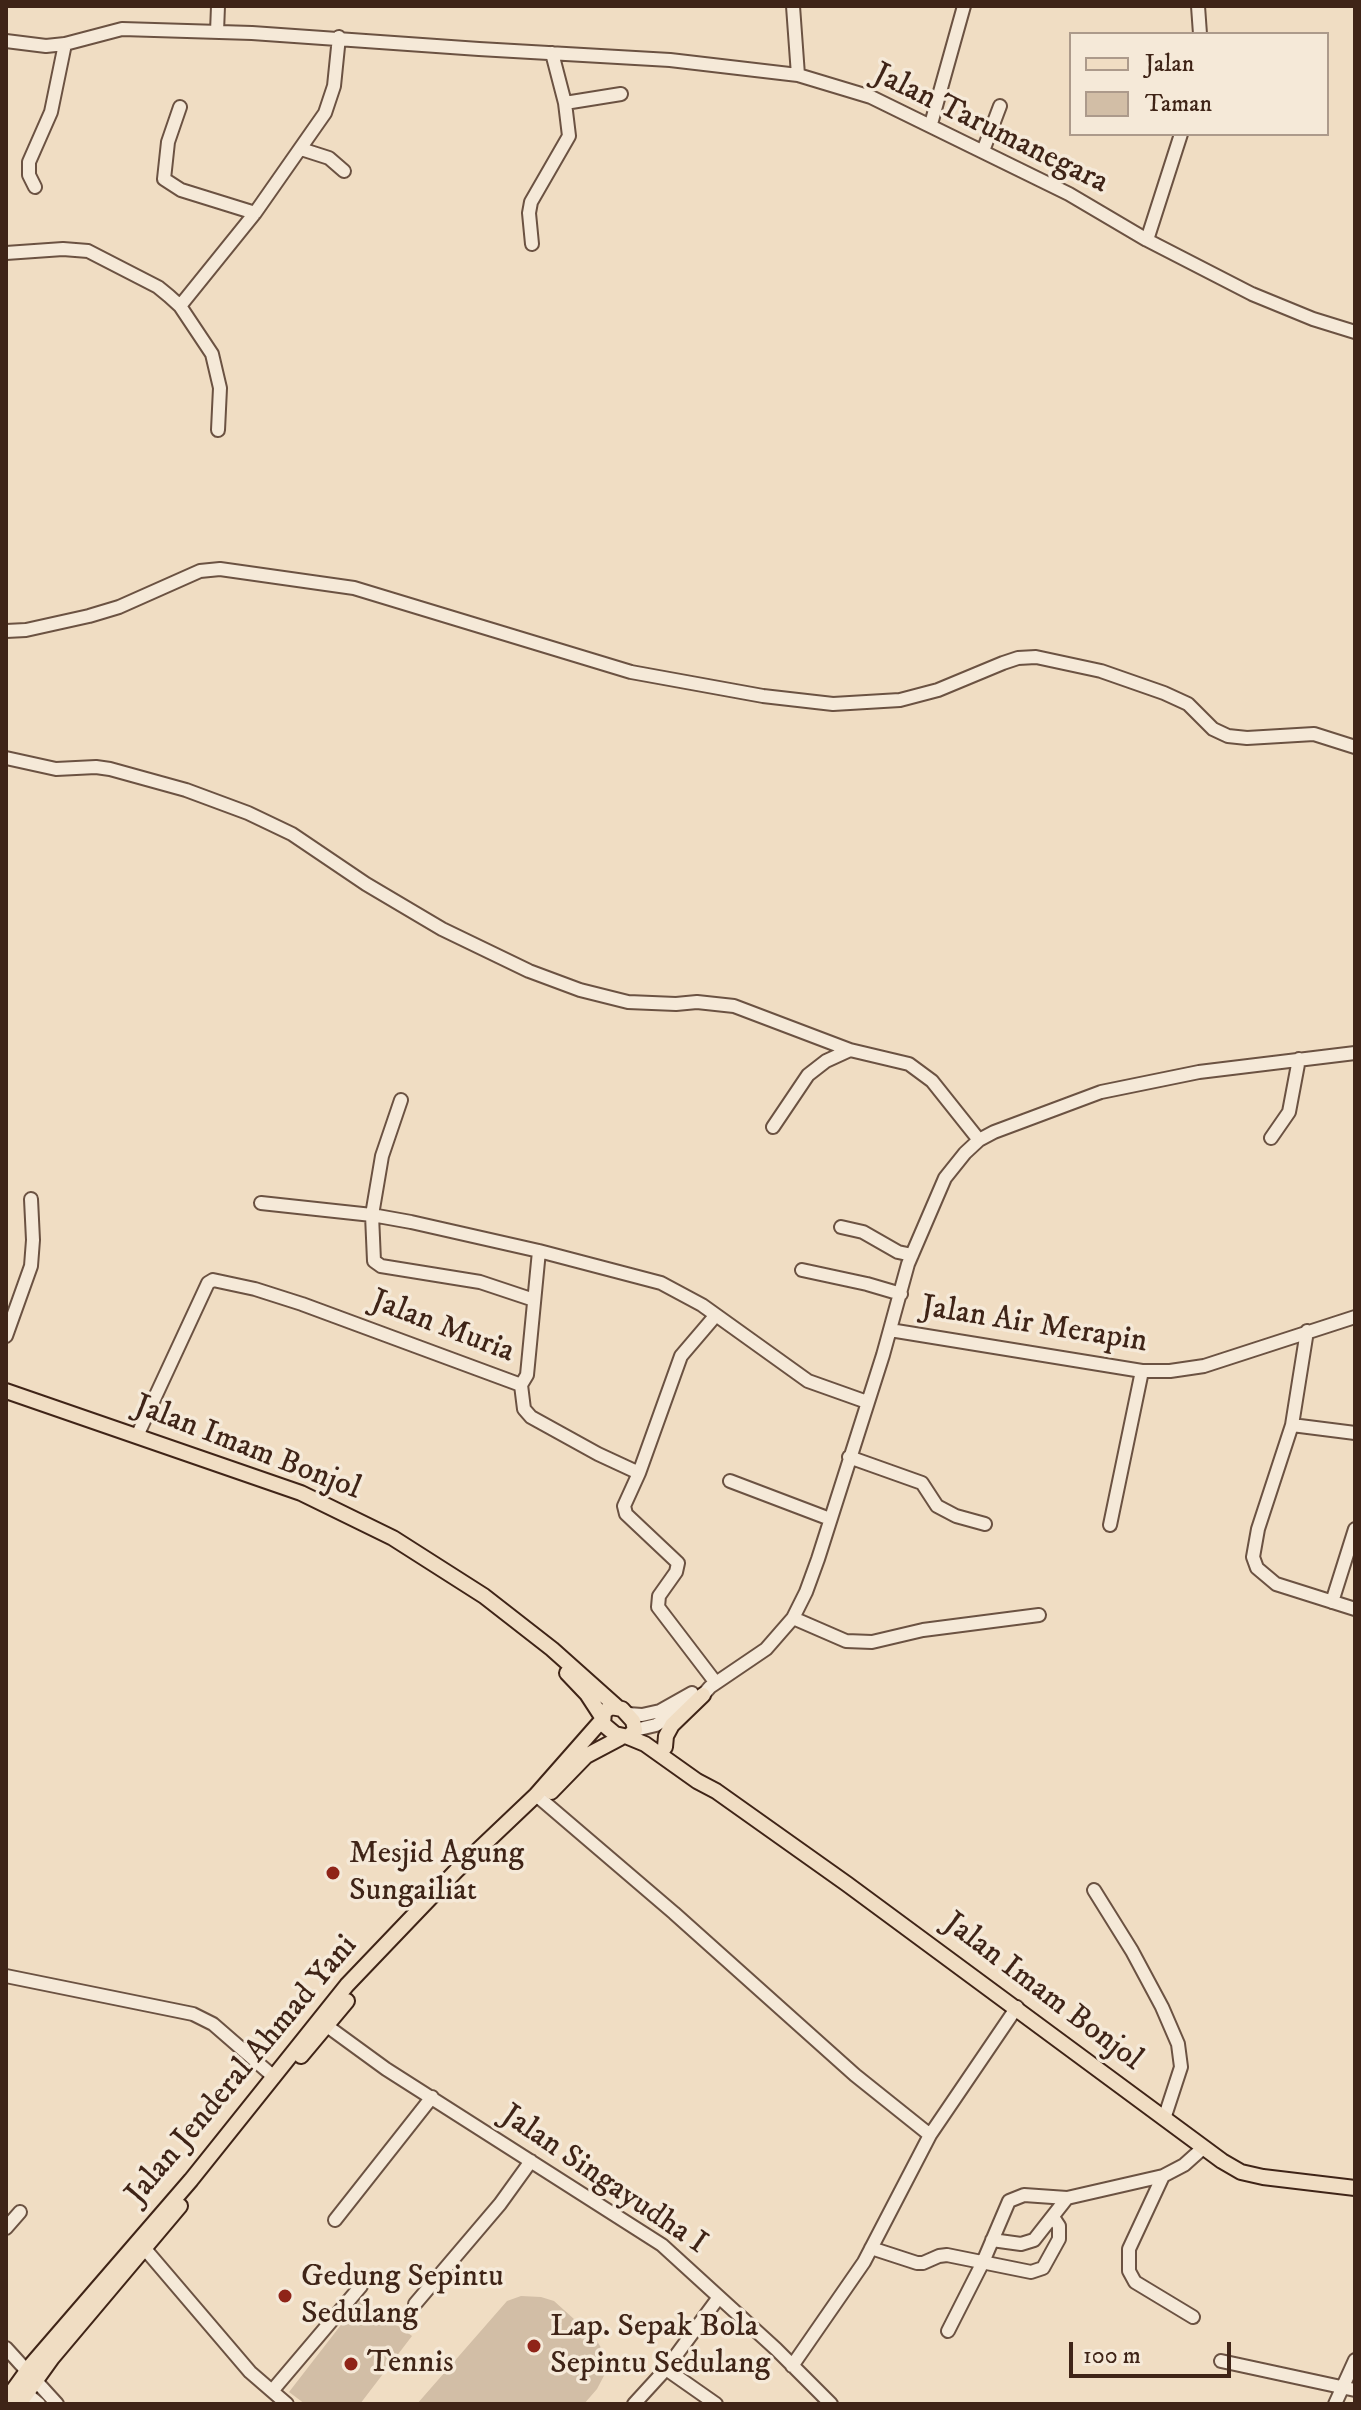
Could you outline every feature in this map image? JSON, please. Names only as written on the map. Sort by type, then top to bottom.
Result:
[{"type":"main road","name":"Jalan Imam Bonjol","points":[[6,1391],[301,1493],[393,1538],[484,1596],[623,1710]]},
{"type":"main road","name":"Jalan Imam Bonjol","points":[[536,1637],[547,1653],[587,1694],[606,1727],[665,1747],[701,1774],[716,1791]]},
{"type":"main road","points":[[665,1747],[672,1725],[710,1688]]},
{"type":"main road","name":"Jalan Jenderal Ahmad Yani","points":[[32,2376],[52,2358],[145,2249],[399,1941],[539,1798],[607,1709],[623,1710]]},
{"type":"main road","points":[[623,1710],[634,1723],[629,1734]]},
{"type":"main road","name":"Jalan Imam Bonjol","points":[[629,1734],[716,1791],[1017,2007],[1203,2148],[1241,2172],[1355,2188]]},
{"type":"main road","name":"Jalan Jenderal Ahmad Yani","points":[[6,2400],[25,2397],[32,2376],[347,1985],[456,1871],[586,1756],[629,1734]]},
{"type":"street","points":[[217,32],[218,6]]},
{"type":"street","points":[[793,6],[798,75]]},
{"type":"street","points":[[931,124],[964,6]]},
{"type":"street","points":[[1198,6],[1200,32]]},
{"type":"street","name":"Jalan Tarumanegara","points":[[6,41],[46,46],[122,29],[339,37],[670,60],[798,75],[871,97],[931,124],[1069,194],[1147,240],[1252,294],[1355,332]]},
{"type":"street","points":[[180,306],[255,213],[301,149],[331,99],[339,37]]},
{"type":"street","points":[[35,187],[29,175],[29,162],[51,112],[65,44]]},
{"type":"street","points":[[532,244],[531,202],[569,139],[565,103],[552,53]]},
{"type":"street","points":[[565,103],[621,94]]},
{"type":"street","points":[[983,151],[1000,106]]},
{"type":"street","points":[[180,107],[168,142],[164,179],[181,190],[255,213]]},
{"type":"street","points":[[1147,240],[1180,136]]},
{"type":"street","points":[[301,149],[329,158],[344,171]]},
{"type":"street","points":[[6,253],[63,249],[88,251],[158,287],[180,306],[212,354],[220,388],[218,430]]},
{"type":"street","points":[[6,631],[26,630],[89,616],[119,607],[200,571],[220,569],[354,588],[631,672],[763,696],[833,704],[900,700],[938,690],[1018,658],[1036,657],[1101,671],[1164,693],[1188,704],[1213,729],[1228,736],[1247,738],[1314,734],[1355,747]]},
{"type":"street","points":[[6,758],[56,769],[110,769],[186,790],[248,813],[292,834],[366,884],[442,929],[529,971],[580,990],[628,1002],[697,1002],[734,1006],[850,1050],[917,1068],[932,1081],[979,1140]]},
{"type":"street","points":[[773,1127],[808,1075],[826,1061],[850,1050]]},
{"type":"street","points":[[629,1734],[656,1725],[766,1649],[793,1618],[810,1582],[928,1212],[954,1165],[979,1140],[1021,1120],[1101,1092],[1199,1072],[1355,1053]]},
{"type":"street","points":[[1271,1138],[1289,1112],[1299,1059]]},
{"type":"street","points":[[401,1100],[382,1156],[372,1215],[373,1258],[381,1266],[458,1277],[534,1300]]},
{"type":"street","points":[[6,1336],[31,1266],[31,1199]]},
{"type":"street","points":[[261,1203],[372,1215],[539,1251],[661,1283],[686,1295],[808,1381],[867,1402]]},
{"type":"street","points":[[841,1227],[863,1232],[898,1252],[912,1255]]},
{"type":"street","name":"Jalan Muria","points":[[137,1436],[208,1283],[213,1280],[302,1304],[521,1385],[527,1375],[539,1251]]},
{"type":"street","points":[[802,1270],[901,1294]]},
{"type":"street","points":[[710,1688],[658,1607],[659,1596],[678,1566],[675,1558],[626,1514],[624,1506],[681,1356],[716,1315]]},
{"type":"street","name":"Jalan Air Merapin","points":[[890,1330],[1142,1371],[1204,1366],[1355,1317]]},
{"type":"street","points":[[1307,1331],[1292,1425],[1258,1529],[1253,1557],[1257,1568],[1276,1584],[1355,1609]]},
{"type":"street","points":[[1110,1525],[1142,1371]]},
{"type":"street","points":[[521,1385],[524,1409],[531,1417],[639,1473]]},
{"type":"street","points":[[1292,1425],[1355,1433]]},
{"type":"street","points":[[849,1457],[922,1483],[937,1506],[956,1516],[985,1524]]},
{"type":"street","points":[[730,1481],[830,1519]]},
{"type":"street","points":[[1332,1602],[1355,1529]]},
{"type":"street","points":[[793,1618],[835,1637],[860,1642],[966,1623],[1039,1615]]},
{"type":"street","points":[[623,1710],[642,1715],[660,1711],[698,1690],[710,1688]]},
{"type":"street","points":[[539,1798],[674,1913],[855,2075],[930,2135]]},
{"type":"street","points":[[1094,1890],[1132,1951],[1178,2044],[1181,2067],[1164,2119]]},
{"type":"street","points":[[6,1976],[193,2014],[213,2024],[274,2077]]},
{"type":"street","points":[[792,2366],[871,2248],[930,2135],[1017,2007]]},
{"type":"street","name":"Jalan Singayudha I","points":[[327,2026],[360,2052],[662,2245],[831,2404]]},
{"type":"street","points":[[335,2220],[432,2097]]},
{"type":"street","points":[[948,2331],[983,2262],[1007,2204],[1015,2196],[1067,2198],[1163,2176],[1184,2165],[1203,2148]]},
{"type":"street","points":[[415,2304],[500,2204],[531,2161]]},
{"type":"street","points":[[1163,2176],[1129,2249],[1129,2271],[1135,2282],[1193,2317]]},
{"type":"street","points":[[992,2240],[1021,2244],[1034,2240],[1067,2198]]},
{"type":"street","points":[[6,2228],[20,2212]]},
{"type":"street","points":[[871,2248],[917,2263],[947,2255],[1031,2272],[1043,2268],[1053,2253],[1061,2233],[1053,2217]]},
{"type":"street","points":[[145,2249],[250,2372],[287,2404]]},
{"type":"street","points":[[272,2391],[361,2286]]},
{"type":"street","points":[[634,2404],[666,2369],[719,2297]]},
{"type":"street","points":[[6,2348],[57,2404]]},
{"type":"street","points":[[1335,2404],[1349,2388],[1355,2360]]},
{"type":"street","points":[[1221,2361],[1349,2388]]},
{"type":"street","points":[[666,2369],[716,2404]]},
{"type":"green space","name":"Lap. Sepak Bola Sepintu Sedulang","points":[[521,2296],[554,2301],[595,2338],[605,2354],[607,2370],[584,2404],[417,2404],[507,2301]]},
{"type":"green space","name":"Tennis","points":[[361,2299],[412,2336],[360,2404],[305,2404],[289,2392]]},
{"type":"place","name":"Mesjid Agung Sungailiat","points":[[333,1873]]},
{"type":"place","name":"Gedung Sepintu Sedulang","points":[[285,2296]]},
{"type":"place","name":"Lap. Sepak Bola Sepintu Sedulang","points":[[534,2346]]},
{"type":"place","name":"Tennis","points":[[351,2364]]}]
